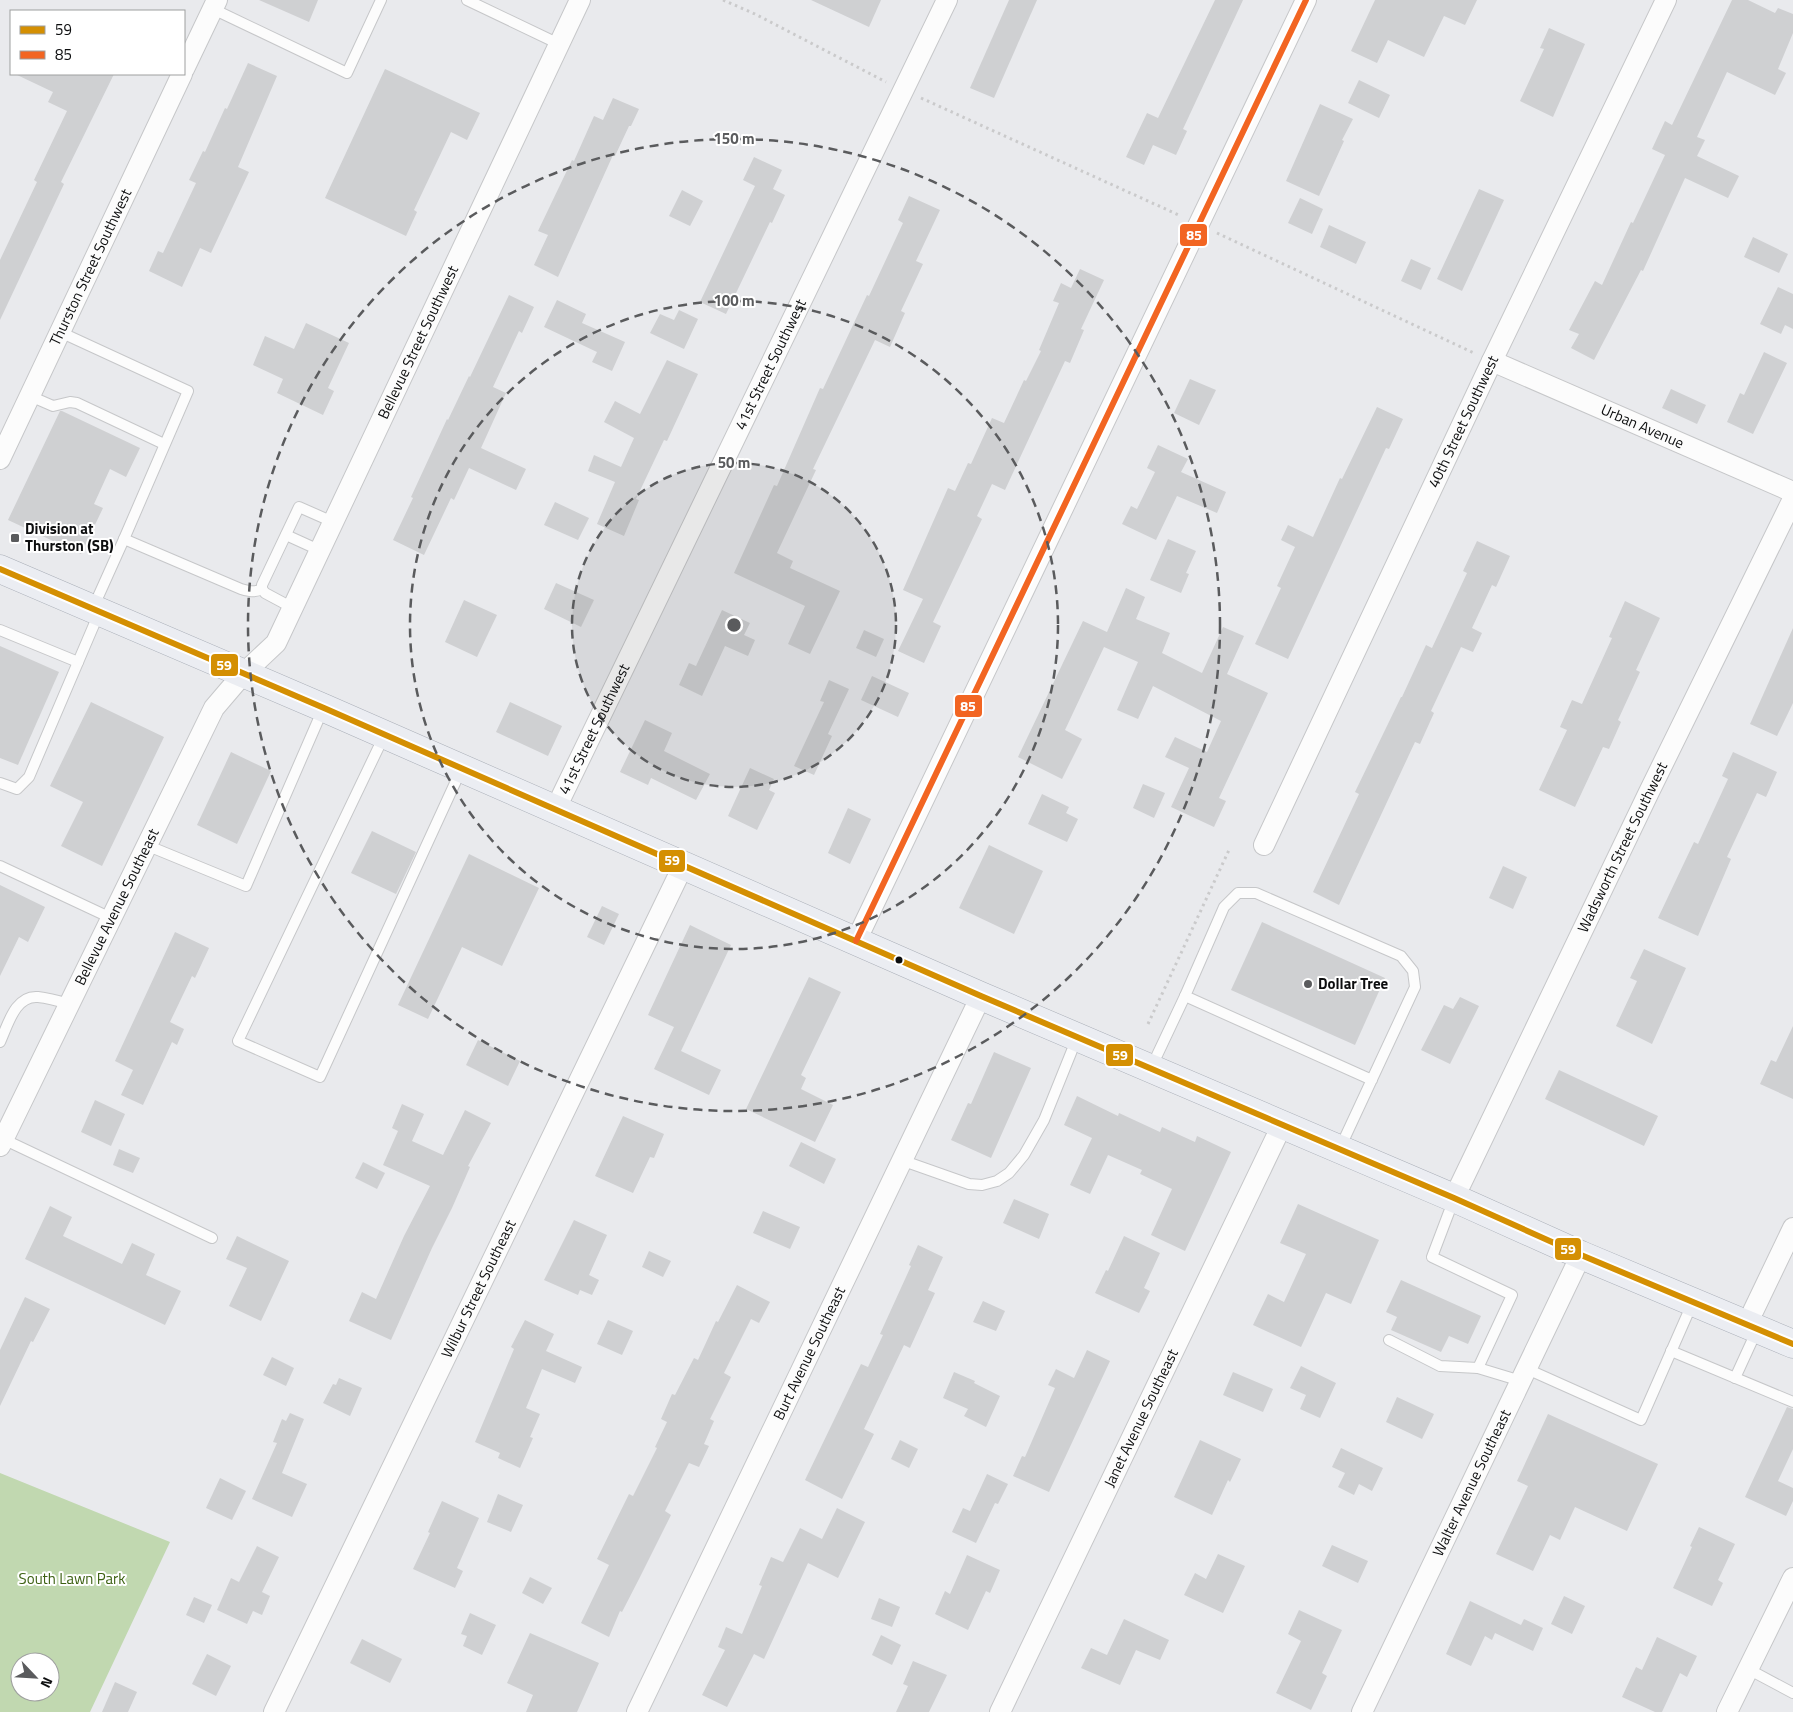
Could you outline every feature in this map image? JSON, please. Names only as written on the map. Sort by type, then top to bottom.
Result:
[{"type":"main road","points":[[1,572],[96,610],[324,708],[981,996],[1454,1198],[1581,1256],[1793,1344]]},
{"type":"street","name":"Bellevue Street Southwest","points":[[243,674],[276,643],[580,0]]},
{"type":"street","name":"41st Street Southwest","points":[[556,810],[947,0]]},
{"type":"street","points":[[856,941],[1306,0]]},
{"type":"street","name":"40th Street Southwest","points":[[1264,845],[1492,361],[1666,0]]},
{"type":"street","points":[[185,68],[215,4]]},
{"type":"street","name":"Thurston Street Southwest","points":[[0,459],[182,75]]},
{"type":"street","name":"Urban Avenue","points":[[1492,361],[1793,492]]},
{"type":"street","name":"Wadsworth Street Southwest","points":[[1454,1198],[1649,792],[1793,499]]},
{"type":"street","name":"Bellevue Avenue Southeast","points":[[2,1142],[214,708],[243,674]]},
{"type":"street","name":"Wilbur Street Southeast","points":[[274,1712],[683,866]]},
{"type":"street","name":"Burt Avenue Southeast","points":[[637,1712],[981,996]]},
{"type":"street","name":"Janet Avenue Southeast","points":[[1000,1712],[1282,1125]]},
{"type":"street","points":[[1752,1326],[1793,1228]]},
{"type":"street","name":"Walter Avenue Southeast","points":[[1362,1712],[1581,1256]]},
{"type":"street","points":[[1727,1712],[1793,1578]]},
{"type":"lane","points":[[215,4],[347,73],[381,0]]},
{"type":"lane","points":[[467,0],[559,44]]},
{"type":"lane","points":[[0,783],[17,789],[28,777],[78,662],[124,539],[188,390],[60,332]]},
{"type":"lane","points":[[30,396],[53,406],[70,402],[77,403],[164,444]]},
{"type":"lane","points":[[293,608],[265,593],[262,585],[299,507],[333,522]]},
{"type":"lane","points":[[286,535],[319,550]]},
{"type":"lane","points":[[124,539],[240,589],[251,592],[257,592],[262,589]]},
{"type":"lane","points":[[0,630],[78,662]]},
{"type":"lane","points":[[146,845],[246,886],[324,708]]},
{"type":"lane","points":[[385,735],[238,1041],[320,1077],[462,769]]},
{"type":"lane","points":[[0,866],[111,918]]},
{"type":"lane","points":[[1150,1068],[1185,996],[1224,907],[1238,893],[1256,893],[1401,956],[1413,972],[1415,987],[1340,1149]]},
{"type":"lane","points":[[1185,996],[1372,1080]]},
{"type":"lane","points":[[0,1042],[16,1009],[20,1003],[28,998],[37,997],[69,1004]]},
{"type":"lane","points":[[901,1160],[969,1184],[982,1185],[997,1181],[1009,1173],[1024,1155],[1044,1120],[1077,1037]]},
{"type":"lane","points":[[2,1142],[212,1238]]},
{"type":"lane","points":[[1454,1198],[1432,1257],[1512,1295],[1478,1368]]},
{"type":"lane","points":[[1389,1340],[1440,1366],[1478,1368],[1524,1375],[1641,1420],[1693,1302]]},
{"type":"lane","points":[[1735,1378],[1752,1326]]},
{"type":"lane","points":[[1671,1351],[1793,1402]]},
{"type":"lane","points":[[1748,1669],[1793,1693]]},
{"type":"path","points":[[723,0],[755,14],[904,91],[1199,224],[1492,361]]},
{"type":"path","points":[[1148,1024],[1230,850]]},
{"type":"green space","name":"South Lawn Park","points":[[0,1473],[170,1542],[90,1712],[0,1712]]},
{"type":"building","points":[[259,0],[318,0],[309,22]]},
{"type":"building","points":[[811,0],[881,0],[869,27]]},
{"type":"building","points":[[1009,0],[1037,0],[994,98],[970,88]]},
{"type":"building","points":[[1215,0],[1243,0],[1183,129],[1187,131],[1176,155],[1153,145],[1144,165],[1126,157],[1147,113],[1158,118]]},
{"type":"building","points":[[1375,0],[1477,0],[1465,25],[1444,16],[1424,57],[1388,40],[1377,63],[1351,51]]},
{"type":"building","points":[[1732,0],[1748,0],[1775,13],[1778,8],[1793,14],[1793,33],[1778,69],[1786,73],[1775,95],[1727,72],[1697,137],[1705,140],[1697,156],[1739,176],[1728,198],[1685,178],[1643,271],[1641,270],[1594,360],[1571,348],[1579,334],[1569,330],[1595,281],[1602,285],[1631,222],[1633,223],[1665,155],[1652,149],[1665,121],[1672,125]]},
{"type":"building","points":[[1549,28],[1585,44],[1553,117],[1520,101],[1544,49],[1540,48]]},
{"type":"building","points":[[248,63],[277,76],[238,167],[249,172],[211,253],[200,248],[182,287],[149,271],[158,251],[163,253],[196,183],[189,180],[203,151],[205,152],[225,108],[227,109]]},
{"type":"building","points":[[385,69],[480,113],[467,140],[451,132],[414,210],[417,212],[406,236],[325,198]]},
{"type":"building","points":[[17,75],[114,75],[61,182],[64,184],[0,320],[0,260],[37,182],[34,180],[67,111],[48,102],[53,92]]},
{"type":"building","points":[[1359,80],[1390,95],[1379,118],[1348,103]]},
{"type":"building","points":[[613,98],[639,109],[615,156],[613,155],[558,277],[534,265],[548,235],[538,231],[572,160],[574,161],[594,116],[603,120]]},
{"type":"building","points":[[1320,104],[1353,119],[1342,140],[1344,141],[1319,196],[1286,181]]},
{"type":"building","points":[[754,157],[782,170],[773,189],[785,195],[726,314],[700,302],[755,186],[743,180]]},
{"type":"building","points":[[1479,189],[1504,200],[1462,291],[1437,279]]},
{"type":"building","points":[[682,190],[703,201],[690,226],[669,216]]},
{"type":"building","points":[[909,196],[940,210],[916,261],[923,264],[901,311],[905,313],[890,347],[875,340],[813,469],[816,470],[777,553],[793,561],[790,568],[840,591],[810,654],[788,644],[805,606],[734,573],[774,485],[777,486],[820,388],[823,389],[903,223],[898,220]]},
{"type":"building","points":[[1300,198],[1323,209],[1312,234],[1288,223]]},
{"type":"building","points":[[1329,225],[1366,242],[1356,264],[1320,247]]},
{"type":"building","points":[[1753,237],[1788,254],[1779,273],[1744,257]]},
{"type":"building","points":[[1411,259],[1431,268],[1421,290],[1401,281]]},
{"type":"building","points":[[1080,269],[1104,280],[1081,329],[1084,330],[1070,363],[1065,361],[1005,490],[992,484],[977,516],[982,519],[933,622],[941,626],[924,663],[898,651],[923,599],[903,590],[948,488],[955,491],[968,463],[971,464],[992,418],[1004,423],[1024,380],[1026,381],[1041,351],[1039,350],[1059,303],[1053,301],[1061,283],[1071,288]]},
{"type":"building","points":[[1778,287],[1793,294],[1793,329],[1785,325],[1781,334],[1760,324]]},
{"type":"building","points":[[509,295],[534,307],[522,333],[519,331],[493,387],[506,393],[481,448],[526,469],[516,490],[469,468],[454,500],[451,498],[424,555],[393,540],[447,419],[470,377]]},
{"type":"building","points":[[557,300],[586,314],[582,323],[625,342],[612,371],[592,362],[597,352],[544,327]]},
{"type":"building","points":[[679,310],[698,319],[684,349],[650,333],[660,314],[674,320]]},
{"type":"building","points":[[306,323],[349,343],[328,388],[334,391],[323,415],[277,393],[283,379],[253,365],[265,336],[294,349]]},
{"type":"building","points":[[1764,352],[1787,363],[1753,434],[1727,422],[1740,393],[1744,395]]},
{"type":"building","points":[[667,360],[698,374],[667,441],[664,440],[636,499],[639,500],[624,536],[597,524],[615,482],[588,471],[594,455],[621,467],[634,438],[604,422],[615,401],[640,414]]},
{"type":"building","points":[[1190,379],[1216,390],[1199,425],[1174,413]]},
{"type":"building","points":[[1671,389],[1706,405],[1697,424],[1662,408]]},
{"type":"building","points":[[1377,407],[1403,419],[1389,449],[1386,448],[1288,659],[1255,644],[1281,588],[1277,586],[1295,547],[1281,540],[1288,525],[1313,537],[1340,478],[1342,479]]},
{"type":"building","points":[[60,411],[140,448],[126,477],[110,469],[94,504],[103,508],[81,554],[8,520]]},
{"type":"building","points":[[1158,445],[1188,459],[1181,472],[1226,492],[1217,513],[1177,496],[1156,540],[1122,524],[1131,506],[1137,509],[1155,472],[1147,468]]},
{"type":"building","points":[[555,502],[589,518],[578,540],[544,525]]},
{"type":"building","points":[[1168,539],[1196,551],[1186,573],[1189,574],[1181,593],[1150,580]]},
{"type":"building","points":[[1477,541],[1510,556],[1496,587],[1492,585],[1472,628],[1482,633],[1473,652],[1461,647],[1431,711],[1434,713],[1420,744],[1415,742],[1339,905],[1313,892],[1359,794],[1355,792],[1426,645],[1432,648],[1467,573],[1463,571]]},
{"type":"building","points":[[556,583],[594,600],[581,627],[544,609]]},
{"type":"building","points":[[1126,588],[1145,597],[1136,619],[1170,633],[1162,653],[1202,673],[1223,627],[1244,636],[1227,674],[1268,693],[1219,798],[1226,801],[1214,827],[1171,807],[1189,768],[1165,757],[1175,737],[1207,752],[1221,721],[1153,686],[1138,719],[1117,710],[1138,662],[1104,647],[1065,730],[1082,739],[1062,779],[1018,757],[1083,621],[1107,632]]},
{"type":"building","points":[[464,600],[497,615],[477,657],[445,642]]},
{"type":"building","points":[[1625,601],[1660,618],[1636,670],[1640,672],[1618,720],[1621,722],[1609,749],[1603,747],[1575,807],[1539,790],[1567,730],[1560,727],[1572,700],[1582,704],[1612,638],[1609,637]]},
{"type":"building","points":[[722,610],[750,623],[744,635],[755,640],[748,656],[725,646],[702,696],[679,685],[689,663],[696,666]]},
{"type":"building","points":[[1793,628],[1793,703],[1777,736],[1750,724]]},
{"type":"building","points":[[864,630],[884,639],[876,657],[856,648]]},
{"type":"building","points":[[0,646],[59,672],[18,765],[0,758]]},
{"type":"building","points":[[872,676],[909,693],[898,717],[861,700]]},
{"type":"building","points":[[829,680],[849,689],[828,734],[832,736],[814,775],[794,766],[824,702],[820,701]]},
{"type":"building","points":[[91,702],[164,737],[102,866],[61,846],[83,802],[50,786]]},
{"type":"building","points":[[510,702],[562,726],[548,756],[496,732]]},
{"type":"building","points":[[645,720],[672,733],[664,751],[710,774],[696,800],[651,778],[648,785],[620,772]]},
{"type":"building","points":[[231,752],[271,771],[237,844],[197,825]]},
{"type":"building","points":[[1733,752],[1777,772],[1766,797],[1757,793],[1727,857],[1731,859],[1698,936],[1658,918],[1694,842],[1698,844],[1728,779],[1722,776]]},
{"type":"building","points":[[750,768],[774,779],[769,790],[775,793],[757,830],[728,816]]},
{"type":"building","points":[[1143,784],[1165,793],[1154,818],[1133,808]]},
{"type":"building","points":[[1042,794],[1069,807],[1066,813],[1078,819],[1067,842],[1028,824]]},
{"type":"building","points":[[848,808],[871,819],[850,864],[828,853]]},
{"type":"building","points":[[372,831],[416,852],[396,894],[351,873]]},
{"type":"building","points":[[989,845],[1043,871],[1014,934],[959,908]]},
{"type":"building","points":[[469,854],[539,888],[502,966],[462,947],[428,1019],[398,1005]]},
{"type":"building","points":[[1503,866],[1527,877],[1513,909],[1489,898]]},
{"type":"building","points":[[0,885],[45,907],[28,942],[19,937],[0,976]]},
{"type":"building","points":[[602,906],[619,914],[604,945],[587,937]]},
{"type":"building","name":"Dollar Tree","points":[[1262,922],[1385,978],[1355,1045],[1231,990]]},
{"type":"building","points":[[690,925],[731,945],[681,1051],[721,1070],[709,1095],[654,1069],[674,1027],[648,1015]]},
{"type":"building","points":[[175,932],[209,948],[195,978],[192,976],[170,1022],[184,1029],[177,1045],[172,1042],[143,1105],[121,1095],[133,1070],[115,1061]]},
{"type":"building","points":[[1644,949],[1686,968],[1652,1044],[1616,1026],[1637,981],[1630,978]]},
{"type":"building","points":[[809,977],[841,992],[801,1075],[806,1078],[801,1089],[833,1105],[815,1142],[746,1109]]},
{"type":"building","points":[[1460,997],[1479,1006],[1450,1064],[1421,1050],[1444,1005],[1453,1009]]},
{"type":"building","points":[[1793,1026],[1793,1099],[1760,1084],[1771,1060],[1776,1062]]},
{"type":"building","points":[[478,1040],[520,1061],[508,1086],[466,1065]]},
{"type":"building","points":[[994,1052],[1031,1068],[991,1158],[951,1140],[968,1103],[971,1104]]},
{"type":"building","points":[[1559,1070],[1658,1116],[1644,1146],[1545,1099]]},
{"type":"building","points":[[1077,1096],[1118,1116],[1119,1113],[1160,1132],[1162,1127],[1195,1142],[1197,1136],[1231,1152],[1185,1251],[1151,1235],[1172,1189],[1140,1174],[1142,1170],[1108,1155],[1090,1194],[1070,1185],[1092,1138],[1064,1125]]},
{"type":"building","points":[[95,1100],[125,1114],[111,1146],[81,1132]]},
{"type":"building","points":[[402,1104],[424,1114],[412,1141],[443,1155],[465,1110],[491,1123],[468,1166],[470,1167],[452,1208],[391,1340],[349,1321],[362,1292],[376,1299],[404,1236],[430,1186],[383,1165],[398,1131],[392,1128]]},
{"type":"building","points":[[623,1116],[664,1134],[654,1158],[650,1157],[633,1193],[595,1176]]},
{"type":"building","points":[[801,1142],[836,1159],[824,1184],[789,1166]]},
{"type":"building","points":[[119,1149],[140,1158],[133,1173],[113,1165]]},
{"type":"building","points":[[363,1162],[385,1173],[377,1189],[355,1178]]},
{"type":"building","points":[[1014,1199],[1049,1214],[1039,1239],[1003,1223]]},
{"type":"building","points":[[1298,1204],[1379,1240],[1351,1304],[1326,1293],[1301,1347],[1253,1325],[1268,1294],[1284,1302],[1306,1254],[1280,1243]]},
{"type":"building","points":[[50,1206],[72,1217],[63,1236],[122,1264],[132,1243],[155,1254],[146,1275],[181,1291],[165,1325],[25,1259]]},
{"type":"building","points":[[763,1211],[800,1227],[790,1249],[753,1233]]},
{"type":"building","points":[[574,1220],[607,1235],[589,1275],[599,1280],[592,1295],[580,1290],[578,1295],[544,1280]]},
{"type":"building","points":[[237,1236],[289,1261],[261,1321],[229,1306],[247,1268],[226,1259]]},
{"type":"building","points":[[1124,1236],[1160,1253],[1144,1288],[1150,1291],[1139,1313],[1095,1293],[1106,1270],[1108,1271]]},
{"type":"building","points":[[918,1245],[943,1257],[928,1290],[935,1293],[910,1348],[904,1345],[864,1429],[874,1434],[842,1499],[805,1480],[861,1364],[868,1367],[883,1335],[880,1334],[911,1266],[909,1265]]},
{"type":"building","points":[[649,1251],[671,1261],[663,1277],[642,1267]]},
{"type":"building","points":[[1401,1280],[1481,1316],[1468,1344],[1449,1336],[1441,1352],[1391,1330],[1397,1317],[1386,1312]]},
{"type":"building","points":[[737,1285],[770,1302],[759,1323],[751,1319],[724,1373],[731,1377],[710,1419],[714,1421],[704,1444],[709,1446],[699,1467],[689,1463],[665,1511],[671,1515],[622,1612],[620,1611],[609,1637],[581,1623],[609,1565],[597,1559],[629,1494],[633,1496],[657,1448],[655,1447],[667,1422],[661,1419],[672,1394],[675,1395],[694,1358],[698,1360],[716,1321],[718,1322]]},
{"type":"building","points":[[25,1297],[50,1309],[33,1342],[31,1341],[0,1406],[0,1350]]},
{"type":"building","points":[[983,1301],[1005,1311],[996,1331],[973,1322]]},
{"type":"building","points":[[525,1320],[554,1334],[546,1351],[582,1367],[575,1383],[542,1369],[526,1408],[540,1414],[530,1437],[533,1438],[520,1468],[498,1458],[500,1453],[475,1442],[514,1349],[511,1347]]},
{"type":"building","points":[[608,1320],[633,1331],[622,1355],[597,1344]]},
{"type":"building","points":[[1087,1350],[1110,1361],[1049,1492],[1013,1476],[1022,1456],[1025,1457],[1055,1388],[1048,1385],[1056,1369],[1074,1378]]},
{"type":"building","points":[[272,1357],[294,1368],[286,1386],[263,1375]]},
{"type":"building","points":[[1301,1366],[1336,1383],[1320,1418],[1300,1409],[1306,1395],[1290,1388]]},
{"type":"building","points":[[954,1372],[975,1381],[974,1383],[1000,1396],[986,1427],[964,1416],[968,1409],[943,1398]]},
{"type":"building","points":[[1233,1372],[1273,1389],[1263,1412],[1223,1395]]},
{"type":"building","points":[[339,1378],[362,1388],[350,1416],[323,1403],[333,1384],[336,1385]]},
{"type":"building","points":[[1397,1397],[1434,1414],[1422,1439],[1386,1422]]},
{"type":"building","points":[[1787,1407],[1793,1409],[1793,1449],[1778,1481],[1793,1488],[1793,1501],[1786,1516],[1745,1497]]},
{"type":"building","points":[[290,1413],[304,1419],[282,1473],[307,1484],[292,1517],[252,1499],[277,1443],[273,1442],[282,1419],[286,1421]]},
{"type":"building","points":[[1548,1414],[1658,1464],[1627,1531],[1575,1507],[1560,1540],[1550,1535],[1533,1571],[1496,1554],[1528,1486],[1517,1481]]},
{"type":"building","points":[[900,1440],[918,1449],[909,1468],[891,1459]]},
{"type":"building","points":[[1200,1440],[1241,1459],[1230,1482],[1228,1480],[1212,1515],[1174,1497]]},
{"type":"building","points":[[1341,1448],[1383,1468],[1372,1491],[1359,1484],[1354,1495],[1338,1487],[1345,1473],[1332,1467]]},
{"type":"building","points":[[987,1474],[1008,1484],[998,1504],[995,1503],[976,1543],[952,1532],[963,1508],[970,1511]]},
{"type":"building","points":[[220,1478],[246,1491],[232,1520],[206,1508]]},
{"type":"building","points":[[498,1494],[523,1505],[511,1532],[487,1522]]},
{"type":"building","points":[[442,1501],[479,1518],[457,1568],[463,1571],[455,1588],[413,1569],[430,1533],[428,1532]]},
{"type":"building","points":[[837,1508],[865,1522],[838,1578],[808,1563],[764,1659],[754,1654],[727,1707],[702,1695],[725,1650],[718,1647],[726,1627],[742,1634],[762,1586],[759,1585],[771,1557],[783,1562],[800,1528],[822,1539]]},
{"type":"building","points":[[1699,1527],[1735,1544],[1718,1580],[1723,1583],[1712,1606],[1673,1588]]},
{"type":"building","points":[[1332,1545],[1368,1561],[1358,1583],[1322,1566]]},
{"type":"building","points":[[257,1546],[279,1557],[262,1592],[270,1596],[262,1615],[253,1611],[247,1624],[217,1610],[231,1578],[239,1582]]},
{"type":"building","points":[[1218,1554],[1245,1566],[1223,1613],[1184,1595],[1195,1573],[1206,1579]]},
{"type":"building","points":[[967,1555],[1000,1570],[990,1593],[986,1591],[968,1630],[935,1614],[945,1591],[950,1594]]},
{"type":"building","points":[[530,1577],[552,1588],[543,1604],[522,1593]]},
{"type":"building","points":[[1564,1596],[1585,1606],[1572,1634],[1551,1624]]},
{"type":"building","points":[[194,1597],[212,1605],[204,1623],[186,1615]]},
{"type":"building","points":[[879,1598],[900,1607],[892,1627],[871,1619]]},
{"type":"building","points":[[1470,1601],[1521,1625],[1524,1619],[1543,1628],[1533,1651],[1495,1633],[1492,1640],[1485,1636],[1471,1666],[1446,1654]]},
{"type":"building","points":[[1299,1610],[1342,1630],[1322,1673],[1327,1676],[1311,1710],[1276,1693],[1301,1641],[1288,1634]]},
{"type":"building","points":[[470,1613],[496,1625],[482,1655],[463,1646],[467,1636],[461,1634]]},
{"type":"building","points":[[1124,1619],[1169,1640],[1160,1660],[1136,1650],[1120,1685],[1081,1668],[1091,1648],[1107,1655]]},
{"type":"building","points":[[530,1633],[599,1663],[577,1712],[526,1712],[533,1695],[507,1683]]},
{"type":"building","points":[[881,1635],[901,1645],[892,1665],[872,1655]]},
{"type":"building","points":[[1657,1637],[1697,1656],[1687,1677],[1680,1673],[1662,1712],[1655,1712],[1622,1697],[1636,1667],[1642,1670]]},
{"type":"building","points":[[362,1639],[402,1659],[390,1683],[350,1663]]},
{"type":"building","points":[[207,1654],[231,1666],[216,1696],[192,1684]]},
{"type":"building","points":[[913,1661],[947,1675],[929,1712],[896,1712],[908,1686],[903,1684]]},
{"type":"building","points":[[115,1682],[137,1692],[128,1712],[102,1712]]},
{"type":"transit line","name":"85","points":[[856,941],[1306,0]]},
{"type":"transit line","name":"59","points":[[0,569],[324,708],[981,996],[1454,1198],[1581,1255],[1793,1344]]},
{"type":"place","name":"Division at Thurston (SB)","points":[[15,538]]},
{"type":"place","name":"Dollar Tree","points":[[1308,984]]}]
